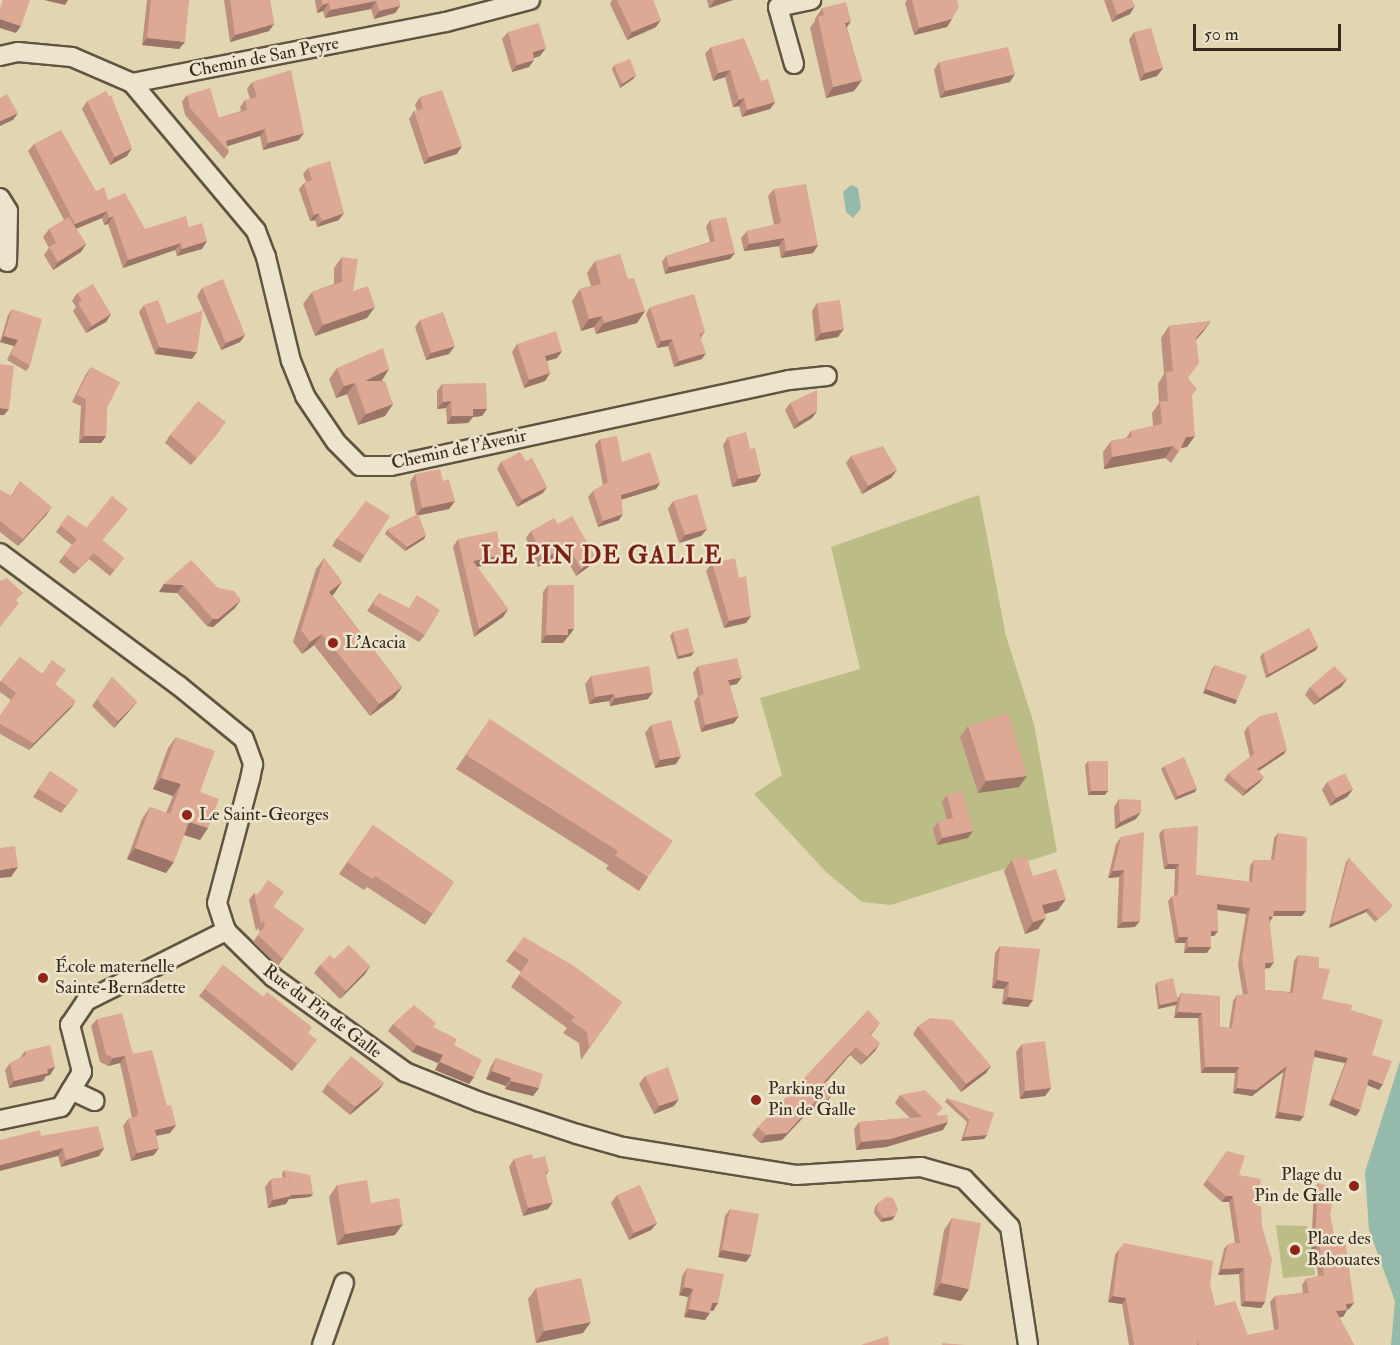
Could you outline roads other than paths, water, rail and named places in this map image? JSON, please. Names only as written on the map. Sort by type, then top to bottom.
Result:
[{"type":"street","name":"Chemin de San Peyre","points":[[132,84],[446,22],[530,0]]},
{"type":"street","points":[[794,64],[778,8],[811,0]]},
{"type":"street","points":[[0,56],[18,52],[72,57],[132,84]]},
{"type":"street","name":"Chemin de l'Avenir","points":[[132,84],[256,231],[266,257],[291,361],[305,396],[336,442],[360,466],[391,466],[789,380],[827,376]]},
{"type":"street","points":[[0,198],[8,211],[7,262]]},
{"type":"street","name":"Rue du Pin de Galle","points":[[0,553],[190,694],[244,739],[253,764],[217,903],[226,931],[273,977],[379,1056],[405,1072],[480,1102],[623,1147],[796,1175],[921,1167],[964,1179],[1010,1227],[1028,1345]]},
{"type":"street","points":[[0,1120],[61,1107],[82,1072],[70,1025],[86,1001],[226,931]]},
{"type":"street","points":[[71,1090],[95,1101]]},
{"type":"street","points":[[322,1345],[344,1283]]},
{"type":"place","name":"L'Acacia","points":[[333,643]]},
{"type":"place","name":"Le Saint-Georges","points":[[187,815]]},
{"type":"place","name":"École maternelle Sainte-Bernadette","points":[[43,978]]},
{"type":"place","name":"Parking du Pin de Galle","points":[[756,1100]]},
{"type":"place","name":"Plage du Pin de Galle","points":[[1354,1186]]},
{"type":"place","name":"Place des Babouates","points":[[1295,1250]]},
{"type":"district","name":"LE PIN DE GALLE","points":[[602,556]]}]
